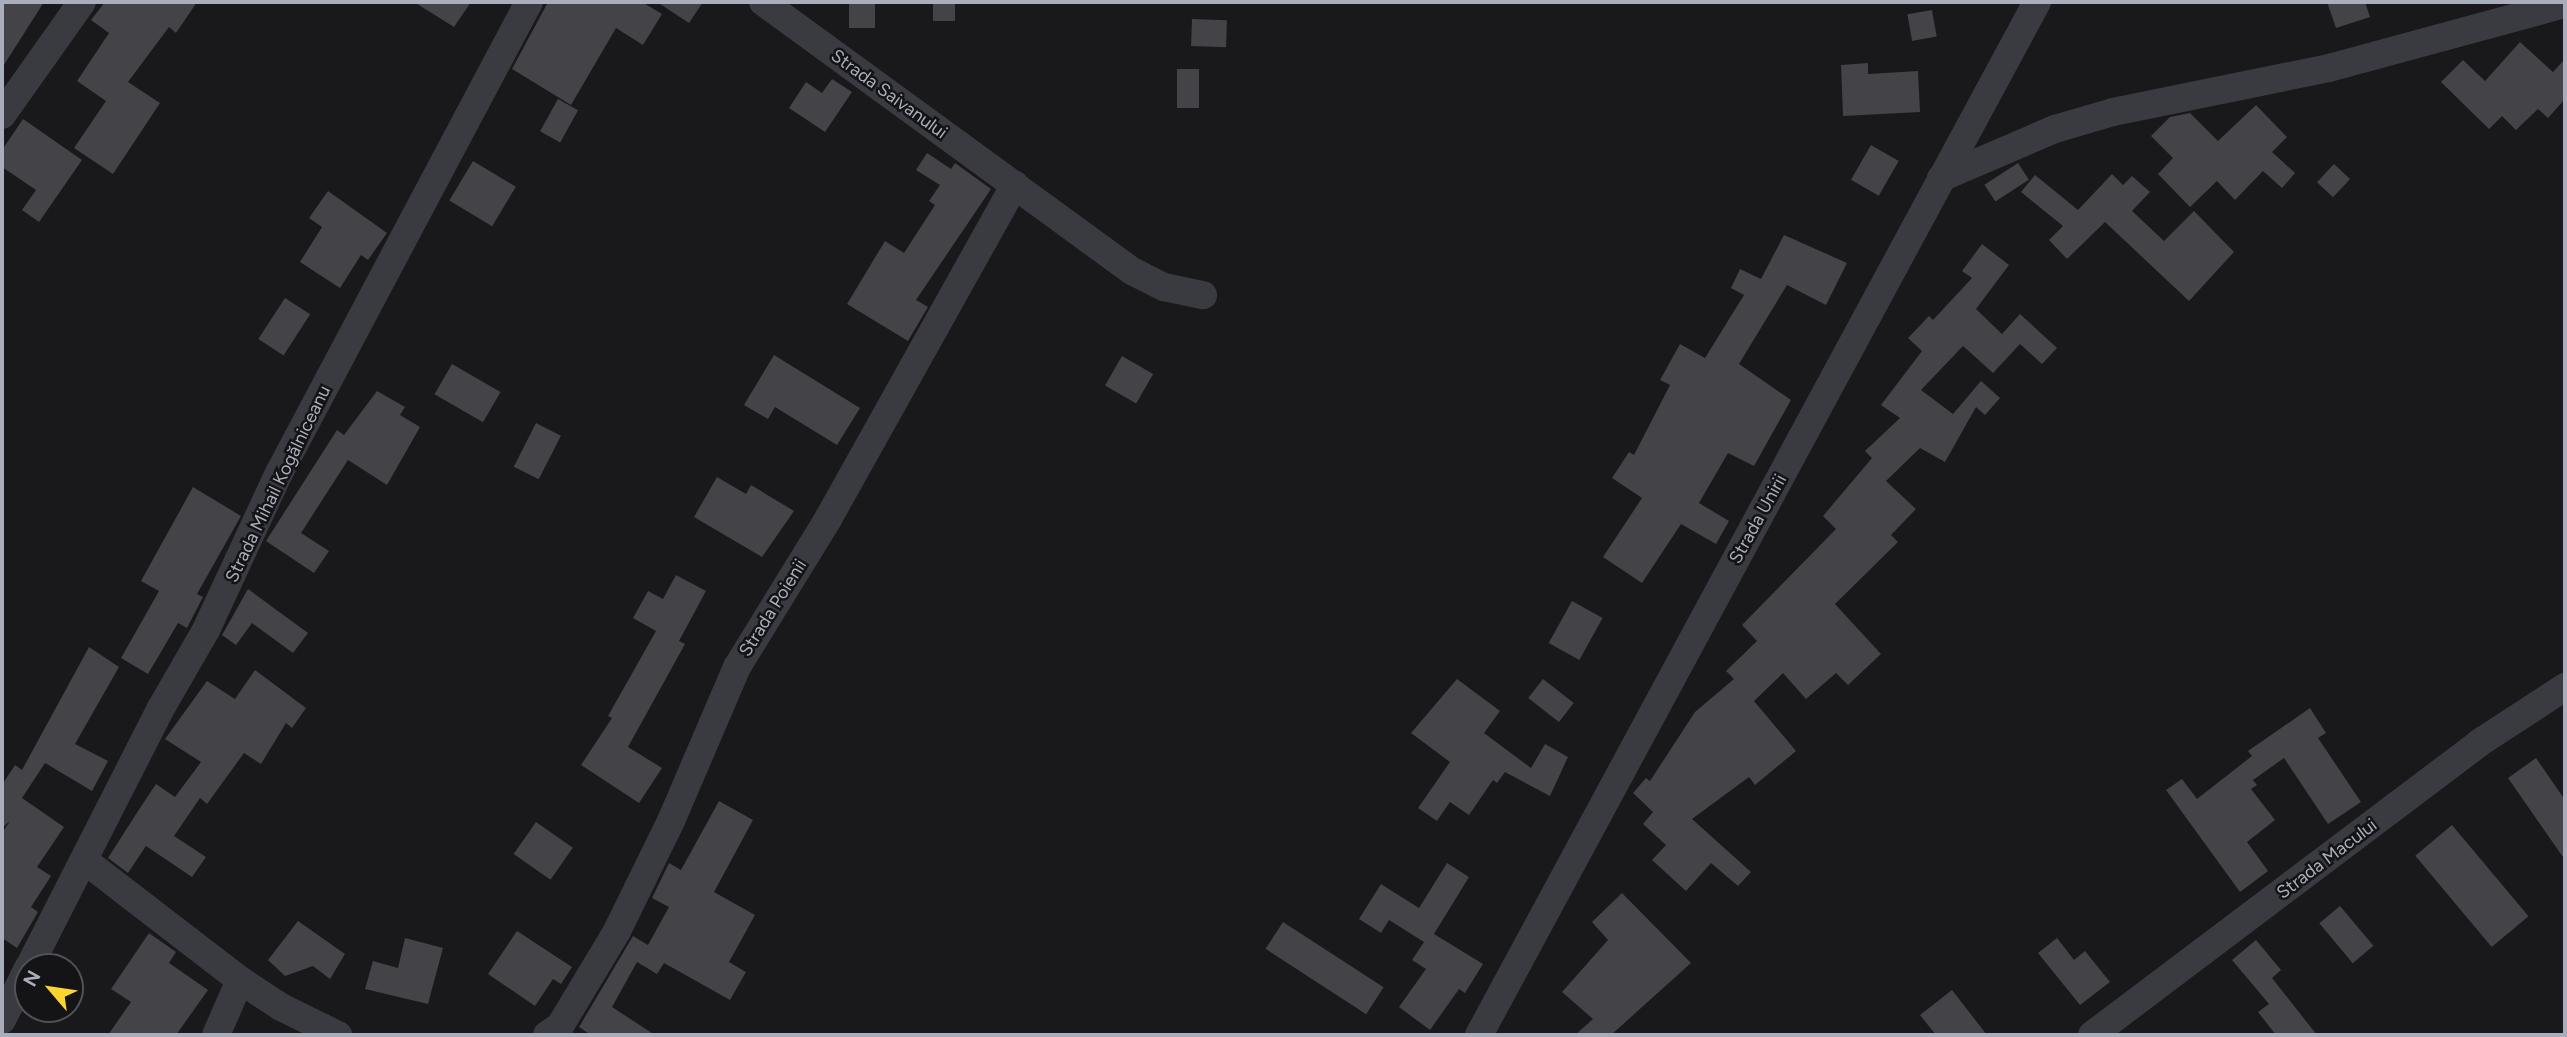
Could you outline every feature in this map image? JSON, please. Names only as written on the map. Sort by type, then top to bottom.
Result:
[{"type":"street","points":[[4,106],[82,2]]},
{"type":"street","name":"Strada Mihail Kogălniceanu","points":[[36,953],[206,630],[279,473],[529,2]]},
{"type":"street","name":"Strada Saivanului","points":[[763,2],[1132,271],[1164,287],[1203,295]]},
{"type":"street","name":"Strada Unirii","points":[[1479,1035],[2037,2]]},
{"type":"street","points":[[1941,178],[2055,129],[2113,111],[2329,68],[2565,4]]},
{"type":"street","name":"Strada Poienii","points":[[547,1035],[560,1026],[617,931],[671,821],[737,667],[828,519],[1015,186]]},
{"type":"street","name":"Strada Macului","points":[[2092,1035],[2479,743],[2565,687]]},
{"type":"street","points":[[84,860],[240,980],[281,1007],[338,1035]]},
{"type":"street","points":[[216,1035],[240,980]]},
{"type":"street","name":"Strada Mihail Kogălniceanu","points":[[2,1020],[14,996]]},
{"type":"building","points":[[2,2],[44,2],[2,68]]},
{"type":"building","points":[[105,2],[197,2],[176,33],[169,27],[128,82],[160,103],[113,174],[74,148],[106,101],[77,81],[109,33],[91,20]]},
{"type":"building","points":[[414,2],[471,2],[454,27]]},
{"type":"building","points":[[548,2],[642,2],[662,14],[643,45],[616,28],[571,105],[512,69]]},
{"type":"building","points":[[657,2],[703,2],[689,23]]},
{"type":"building","points":[[849,2],[875,2],[875,28],[849,28]]},
{"type":"building","points":[[933,2],[955,2],[955,21],[933,21]]},
{"type":"building","points":[[2327,2],[2365,2],[2370,17],[2336,28]]},
{"type":"building","points":[[1932,10],[1937,37],[1912,41],[1907,14]]},
{"type":"building","points":[[1192,19],[1227,20],[1226,47],[1191,46]]},
{"type":"building","points":[[2520,42],[2553,72],[2565,59],[2565,99],[2548,118],[2538,109],[2516,130],[2502,116],[2489,129],[2441,82],[2463,60],[2485,81]]},
{"type":"building","points":[[1868,63],[1868,74],[1918,71],[1920,112],[1843,116],[1841,65]]},
{"type":"building","points":[[1177,69],[1199,69],[1199,108],[1177,108]]},
{"type":"building","points":[[832,79],[852,92],[825,132],[789,108],[806,82],[822,93]]},
{"type":"building","points":[[558,99],[578,110],[560,143],[540,131]]},
{"type":"building","points":[[2256,105],[2287,137],[2272,152],[2295,173],[2282,188],[2263,171],[2235,200],[2217,181],[2190,207],[2158,174],[2173,158],[2151,136],[2170,117],[2190,113],[2218,141]]},
{"type":"building","points":[[23,119],[82,160],[39,222],[22,210],[36,190],[2,167],[2,150]]},
{"type":"building","points":[[1871,145],[1899,161],[1879,196],[1851,180]]},
{"type":"building","points":[[927,153],[951,169],[955,163],[991,189],[916,300],[928,307],[908,341],[847,304],[885,241],[904,253],[935,205],[929,201],[940,185],[916,170]]},
{"type":"building","points":[[473,161],[516,187],[492,226],[449,200]]},
{"type":"building","points":[[2018,163],[2029,180],[1995,202],[1984,185]]},
{"type":"building","points":[[2334,164],[2350,179],[2333,197],[2317,182]]},
{"type":"building","points":[[2112,174],[2123,185],[2132,176],[2150,192],[2132,211],[2164,241],[2194,211],[2234,252],[2189,301],[2105,222],[2067,259],[2049,240],[2063,226],[2021,192],[2035,175],[2078,210]]},
{"type":"building","points":[[328,191],[387,233],[368,260],[361,255],[340,288],[300,262],[322,227],[309,218]]},
{"type":"building","points":[[1784,235],[1847,263],[1826,305],[1787,285],[1739,364],[1791,400],[1754,466],[1728,453],[1699,503],[1729,521],[1716,544],[1681,524],[1642,583],[1603,557],[1642,498],[1612,478],[1629,452],[1634,455],[1670,385],[1660,380],[1680,344],[1705,358],[1744,295],[1731,288],[1740,269],[1761,279]]},
{"type":"building","points":[[1982,244],[2009,265],[1976,309],[2002,334],[2020,314],[2057,348],[2042,364],[2020,344],[1993,373],[1963,346],[1921,390],[1953,414],[1981,381],[2000,398],[1985,415],[1976,407],[1945,462],[1920,448],[1886,481],[1916,509],[1891,535],[1898,542],[1835,604],[1881,654],[1848,685],[1836,673],[1806,699],[1783,673],[1754,701],[1796,751],[1755,785],[1749,777],[1692,819],[1751,872],[1738,886],[1711,863],[1686,891],[1652,860],[1666,845],[1643,824],[1653,812],[1633,793],[1646,778],[1650,781],[1695,712],[1734,679],[1726,671],[1757,641],[1742,625],[1836,529],[1823,516],[1872,458],[1865,451],[1900,418],[1881,405],[1922,351],[1908,338],[1929,316],[1933,320],[1972,278],[1962,271]]},
{"type":"building","points":[[285,298],[310,314],[283,355],[258,339]]},
{"type":"building","points":[[774,355],[860,408],[837,445],[775,407],[768,419],[744,405]]},
{"type":"building","points":[[1122,356],[1153,374],[1136,403],[1105,385]]},
{"type":"building","points":[[452,364],[500,392],[483,422],[434,394]]},
{"type":"building","points":[[377,391],[405,407],[400,415],[420,427],[387,485],[348,460],[301,533],[329,551],[314,573],[266,541],[337,430],[344,435]]},
{"type":"building","points":[[536,423],[561,436],[539,479],[514,467]]},
{"type":"building","points":[[717,477],[746,494],[751,485],[794,511],[762,557],[694,517]]},
{"type":"building","points":[[193,487],[241,516],[197,594],[203,597],[187,628],[178,623],[148,674],[121,658],[159,591],[141,581]]},
{"type":"building","points":[[676,575],[706,591],[679,641],[685,644],[628,747],[662,768],[639,803],[581,765],[612,718],[608,716],[656,631],[633,618],[648,591],[663,599]]},
{"type":"building","points":[[248,589],[308,633],[293,653],[252,623],[236,645],[222,635]]},
{"type":"building","points":[[1572,601],[1603,618],[1579,660],[1549,643]]},
{"type":"building","points":[[89,647],[119,667],[75,744],[108,761],[92,791],[45,763],[22,798],[64,827],[37,867],[51,876],[31,907],[38,912],[17,948],[2,938],[2,833],[10,821],[2,828],[2,785],[15,765],[22,770]]},
{"type":"building","points":[[255,670],[306,708],[292,728],[286,723],[261,764],[244,753],[207,804],[200,798],[174,836],[206,857],[192,877],[146,846],[128,873],[108,858],[140,808],[156,784],[175,797],[201,762],[165,739],[207,681],[235,699]]},
{"type":"building","points":[[1457,679],[1500,711],[1484,733],[1531,768],[1545,744],[1568,757],[1550,796],[1505,772],[1497,783],[1493,780],[1469,815],[1450,802],[1437,821],[1418,808],[1450,762],[1411,733]]},
{"type":"building","points":[[1543,679],[1574,703],[1559,722],[1528,698]]},
{"type":"building","points":[[2310,708],[2326,733],[2318,738],[2361,802],[2328,824],[2284,758],[2253,780],[2257,785],[2251,789],[2275,820],[2247,842],[2268,871],[2240,892],[2166,790],[2182,779],[2197,799],[2252,756],[2248,751]]},
{"type":"building","points":[[2536,758],[2565,800],[2565,860],[2508,778]]},
{"type":"building","points":[[719,801],[753,820],[714,892],[755,915],[729,962],[746,972],[730,1000],[664,963],[657,974],[637,962],[612,1007],[655,1035],[591,1035],[579,1027],[633,936],[648,945],[669,907],[652,898],[669,863],[681,870]]},
{"type":"building","points":[[536,822],[573,848],[550,880],[514,854]]},
{"type":"building","points":[[2452,825],[2528,916],[2492,947],[2415,856]]},
{"type":"building","points":[[1447,863],[1469,877],[1434,934],[1483,964],[1465,993],[1459,989],[1430,1030],[1399,1007],[1426,969],[1412,960],[1424,942],[1389,920],[1381,933],[1359,919],[1381,884],[1419,908]]},
{"type":"building","points":[[1622,893],[1691,963],[1611,1035],[1575,1035],[1593,1019],[1562,992],[1608,940],[1592,922]]},
{"type":"building","points":[[2340,906],[2373,946],[2353,963],[2319,923]]},
{"type":"building","points":[[298,921],[345,954],[330,979],[313,966],[285,976],[268,960]]},
{"type":"building","points":[[1283,922],[1384,987],[1366,1014],[1266,949]]},
{"type":"building","points":[[517,931],[572,967],[561,984],[553,979],[535,1006],[488,974]]},
{"type":"building","points":[[149,933],[176,952],[169,963],[208,990],[176,1035],[108,1035],[131,1002],[111,989]]},
{"type":"building","points":[[405,938],[443,948],[428,1004],[365,989],[373,961],[398,968]]},
{"type":"building","points":[[2057,938],[2074,960],[2085,951],[2110,982],[2080,1005],[2038,953]]},
{"type":"building","points":[[2256,940],[2281,970],[2272,978],[2317,1035],[2276,1035],[2258,1012],[2269,1004],[2232,960]]},
{"type":"building","points":[[1952,990],[1987,1035],[1936,1035],[1920,1015]]}]
